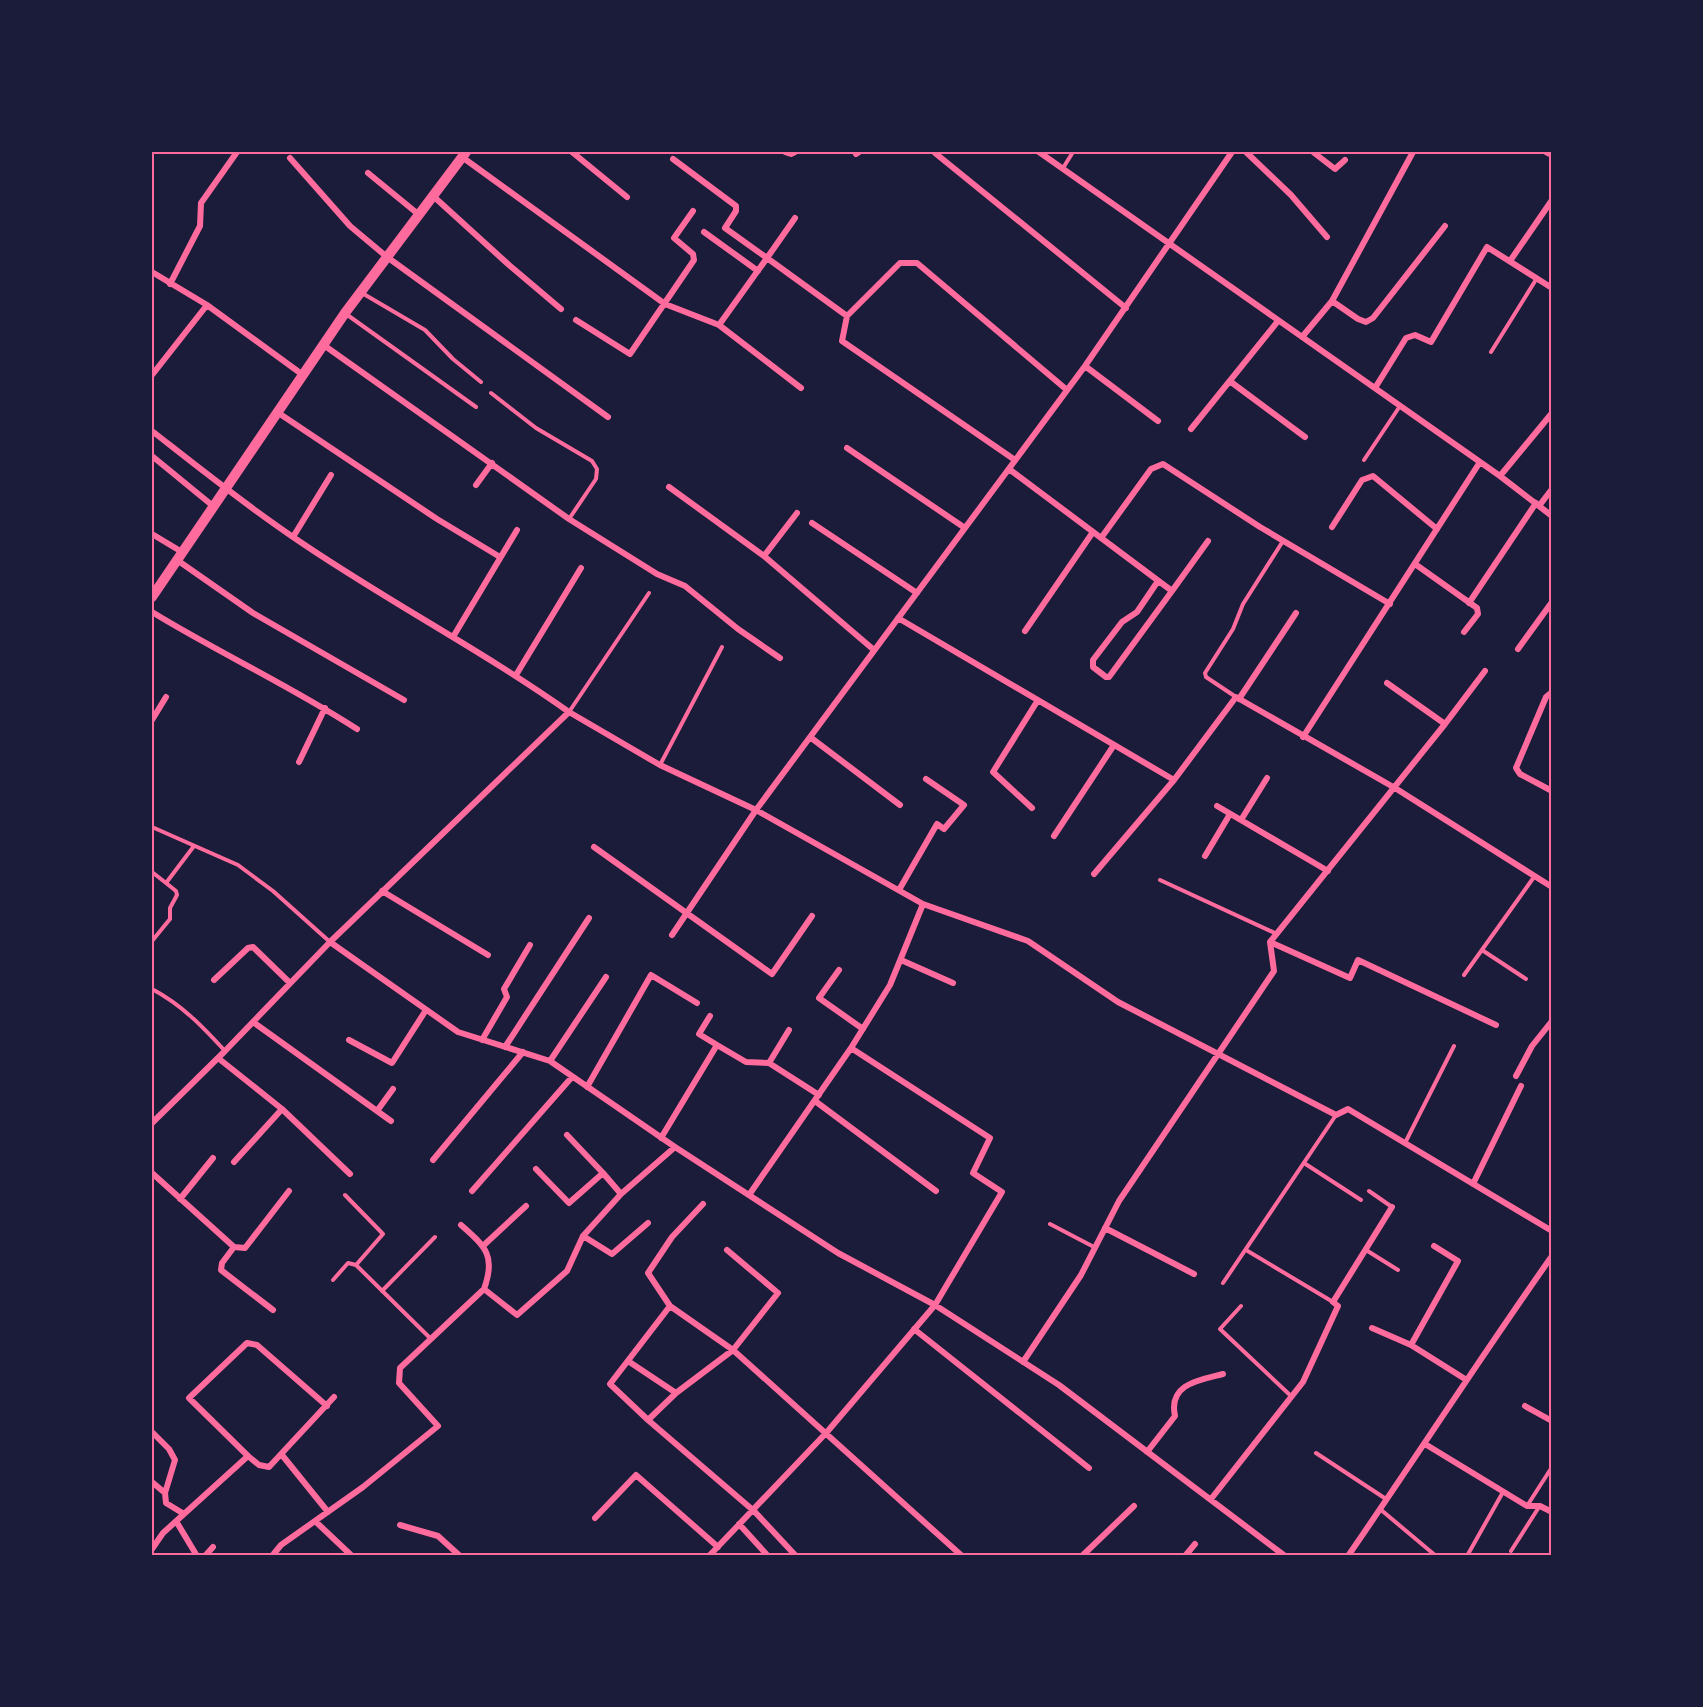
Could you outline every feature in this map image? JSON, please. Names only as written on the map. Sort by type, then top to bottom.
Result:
[{"type":"street","points":[[170,284],[200,226],[201,203],[237,152]]},
{"type":"street","points":[[572,152],[627,196]]},
{"type":"street","points":[[785,152],[791,154],[795,152]]},
{"type":"street","points":[[1040,152],[1500,476],[1551,516]]},
{"type":"street","points":[[672,935],[756,810],[1085,366],[1233,152]]},
{"type":"street","points":[[1246,152],[1291,195],[1327,237]]},
{"type":"street","points":[[1313,152],[1335,169],[1344,160]]},
{"type":"street","points":[[1302,337],[1332,301],[1413,152]]},
{"type":"street","points":[[1546,152],[1551,155]]},
{"type":"street","points":[[934,153],[1126,308]]},
{"type":"street","points":[[152,597],[276,411],[325,346],[345,313],[464,154],[664,304],[719,325],[801,387]]},
{"type":"street","points":[[291,158],[350,226],[387,257],[609,417]]},
{"type":"street","points":[[673,159],[736,206],[736,211],[725,228],[847,316]]},
{"type":"street","points":[[368,173],[418,214]]},
{"type":"street","points":[[432,194],[561,309]]},
{"type":"street","points":[[1510,261],[1551,200]]},
{"type":"street","points":[[576,320],[630,354],[695,257],[674,238],[693,211]]},
{"type":"street","points":[[719,325],[795,218]]},
{"type":"street","points":[[1332,301],[1358,319],[1366,322],[1373,318],[1445,226]]},
{"type":"street","points":[[704,232],[758,271]]},
{"type":"street","points":[[1375,388],[1406,338],[1415,335],[1431,342],[1487,247],[1551,288]]},
{"type":"street","points":[[1015,460],[843,341],[847,316],[900,263],[917,263],[1067,390]]},
{"type":"street","points":[[152,272],[207,304],[304,376]]},
{"type":"street","points":[[152,375],[207,304]]},
{"type":"street","points":[[1191,429],[1278,321]]},
{"type":"street","points":[[325,346],[568,519],[657,574],[685,586],[738,629],[780,658]]},
{"type":"street","points":[[1085,366],[1158,421]]},
{"type":"street","points":[[1231,381],[1305,437]]},
{"type":"street","points":[[276,411],[437,519],[500,558]]},
{"type":"street","points":[[1500,476],[1551,413]]},
{"type":"street","points":[[152,431],[225,489],[293,537],[516,675],[569,712],[660,765],[756,810],[923,904],[1028,942],[1118,1002],[1336,1115],[1348,1109],[1551,1231]]},
{"type":"street","points":[[847,448],[965,528]]},
{"type":"street","points":[[152,456],[213,506]]},
{"type":"street","points":[[1303,737],[1480,462]]},
{"type":"street","points":[[476,485],[492,463]]},
{"type":"street","points":[[1101,538],[1151,469],[1163,464],[1283,541],[1390,604]]},
{"type":"street","points":[[1008,469],[1172,591]]},
{"type":"street","points":[[293,537],[331,475]]},
{"type":"street","points":[[1332,527],[1362,480],[1373,476],[1437,529]]},
{"type":"street","points":[[669,487],[764,556],[874,650]]},
{"type":"street","points":[[1469,603],[1537,505],[1551,489]]},
{"type":"street","points":[[764,556],[797,513]]},
{"type":"street","points":[[812,523],[917,593]]},
{"type":"street","points":[[453,637],[517,530]]},
{"type":"street","points":[[1025,631],[1093,532]]},
{"type":"street","points":[[152,534],[253,613],[404,700]]},
{"type":"street","points":[[1158,581],[1137,612],[1122,622],[1093,660],[1093,667],[1106,677],[1109,677],[1209,541]]},
{"type":"street","points":[[1415,564],[1479,611],[1464,632]]},
{"type":"street","points":[[516,675],[581,568]]},
{"type":"street","points":[[1518,649],[1551,602]]},
{"type":"street","points":[[152,612],[208,647],[325,708],[357,729]]},
{"type":"street","points":[[1094,874],[1128,837],[1174,780],[1237,698],[1296,613]]},
{"type":"street","points":[[898,618],[1174,780]]},
{"type":"street","points":[[1023,1362],[1081,1275],[1119,1202],[1216,1054],[1274,971],[1270,942],[1395,788],[1485,670]]},
{"type":"street","points":[[1387,683],[1445,724]]},
{"type":"street","points":[[1551,692],[1546,697],[1516,768],[1520,774],[1551,791]]},
{"type":"street","points":[[152,720],[166,697]]},
{"type":"street","points":[[1237,698],[1395,788],[1551,887]]},
{"type":"street","points":[[1032,808],[993,772],[1038,700]]},
{"type":"street","points":[[299,762],[325,708]]},
{"type":"street","points":[[152,1122],[225,1051],[330,942],[569,712]]},
{"type":"street","points":[[810,737],[900,805]]},
{"type":"street","points":[[1054,836],[1114,745]]},
{"type":"street","points":[[1240,820],[1267,778]]},
{"type":"street","points":[[899,890],[936,824],[944,829],[964,805],[926,779]]},
{"type":"street","points":[[1217,807],[1328,871]]},
{"type":"street","points":[[1205,856],[1230,814]]},
{"type":"street","points":[[594,848],[772,974],[812,916]]},
{"type":"street","points":[[382,891],[488,955]]},
{"type":"street","points":[[749,1195],[851,1048],[890,985],[923,904]]},
{"type":"street","points":[[505,1047],[589,918]]},
{"type":"street","points":[[330,942],[458,1032],[550,1061],[661,1138],[838,1253],[935,1305],[1059,1385],[1285,1556]]},
{"type":"street","points":[[1270,942],[1350,978],[1358,960],[1496,1025]]},
{"type":"street","points":[[482,1040],[507,997],[504,989],[530,945]]},
{"type":"street","points":[[214,980],[248,948],[253,947],[290,983]]},
{"type":"street","points":[[901,960],[953,983]]},
{"type":"street","points":[[839,970],[819,998],[863,1029]]},
{"type":"street","points":[[587,1087],[651,975],[697,1003]]},
{"type":"street","points":[[550,1061],[606,977]]},
{"type":"street","points":[[349,1040],[392,1063],[426,1010]]},
{"type":"street","points":[[710,1016],[699,1034],[746,1062],[769,1063],[936,1191]]},
{"type":"street","points":[[1516,1076],[1532,1046],[1551,1021]]},
{"type":"street","points":[[253,1022],[391,1121]]},
{"type":"street","points":[[769,1063],[789,1030]]},
{"type":"street","points":[[661,1138],[717,1045]]},
{"type":"street","points":[[709,1556],[827,1432],[935,1305],[1002,1192],[973,1173],[990,1138],[851,1048]]},
{"type":"street","points":[[433,1160],[523,1052]]},
{"type":"street","points":[[218,1058],[282,1109],[350,1174]]},
{"type":"street","points":[[472,1191],[572,1077]]},
{"type":"street","points":[[1473,1184],[1521,1086]]},
{"type":"street","points":[[377,1111],[393,1089]]},
{"type":"street","points":[[234,1162],[282,1109]]},
{"type":"street","points":[[567,1135],[621,1194]]},
{"type":"street","points":[[484,1289],[518,1315],[567,1271],[583,1236],[621,1194],[675,1147]]},
{"type":"street","points":[[180,1199],[213,1158]]},
{"type":"street","points":[[536,1169],[569,1203],[603,1173]]},
{"type":"street","points":[[152,1173],[234,1247],[245,1248],[289,1191]]},
{"type":"street","points":[[703,1204],[672,1237],[648,1274],[670,1306],[734,1350],[962,1556]]},
{"type":"street","points":[[484,1245],[526,1206]]},
{"type":"street","points":[[1210,1499],[1303,1382],[1338,1306],[1333,1302],[1392,1207]]},
{"type":"street","points":[[583,1236],[612,1254],[648,1223]]},
{"type":"street","points":[[272,1556],[281,1545],[328,1512],[438,1426],[399,1383],[400,1368],[484,1289],[491,1270],[484,1245],[461,1226]]},
{"type":"street","points":[[1105,1228],[1194,1274]]},
{"type":"street","points":[[1411,1346],[1458,1261],[1434,1246]]},
{"type":"street","points":[[234,1247],[222,1263],[221,1270],[273,1310]]},
{"type":"street","points":[[648,1420],[676,1393],[734,1350],[778,1293],[727,1250]]},
{"type":"street","points":[[1348,1556],[1425,1444],[1465,1379],[1551,1256]]},
{"type":"street","points":[[670,1306],[610,1384],[648,1420],[754,1511],[796,1556]]},
{"type":"street","points":[[1372,1328],[1411,1346],[1465,1379]]},
{"type":"street","points":[[914,1329],[1089,1468]]},
{"type":"street","points":[[327,1406],[257,1345],[247,1344],[189,1398],[248,1456],[259,1465],[269,1467],[282,1455],[327,1406],[334,1397]]},
{"type":"street","points":[[628,1361],[676,1393]]},
{"type":"street","points":[[1147,1452],[1175,1416],[1173,1407],[1180,1389],[1190,1382],[1223,1374]]},
{"type":"street","points":[[1525,1406],[1551,1421]]},
{"type":"street","points":[[152,1432],[169,1449],[175,1460],[165,1493],[166,1503],[184,1514]]},
{"type":"street","points":[[1425,1444],[1527,1506],[1540,1506],[1551,1512]]},
{"type":"street","points":[[282,1455],[328,1512]]},
{"type":"street","points":[[152,1549],[163,1533],[248,1456]]},
{"type":"street","points":[[595,1518],[636,1475],[718,1547]]},
{"type":"street","points":[[152,1482],[165,1493]]},
{"type":"street","points":[[1082,1556],[1134,1506]]},
{"type":"street","points":[[177,1521],[197,1556]]},
{"type":"street","points":[[315,1521],[352,1556]]},
{"type":"street","points":[[739,1524],[768,1556]]},
{"type":"street","points":[[400,1525],[438,1536],[460,1556]]},
{"type":"street","points":[[1185,1556],[1195,1544]]},
{"type":"street","points":[[205,1556],[213,1546]]},
{"type":"lane","points":[[1063,168],[1073,152]]},
{"type":"lane","points":[[1491,352],[1537,279]]},
{"type":"lane","points":[[361,292],[425,330],[453,359],[481,382]]},
{"type":"lane","points":[[345,313],[476,406]]},
{"type":"lane","points":[[491,393],[536,428],[592,461],[597,469],[596,479],[568,519]]},
{"type":"lane","points":[[1364,460],[1400,406]]},
{"type":"lane","points":[[1237,698],[1206,677],[1206,673],[1233,629],[1244,604],[1283,541]]},
{"type":"lane","points":[[569,712],[649,593]]},
{"type":"lane","points":[[660,765],[723,647]]},
{"type":"lane","points":[[152,827],[238,865],[273,891],[330,942]]},
{"type":"lane","points":[[166,883],[194,846]]},
{"type":"lane","points":[[152,872],[176,891],[177,896],[170,908],[170,920],[152,941]]},
{"type":"lane","points":[[1464,975],[1534,876]]},
{"type":"lane","points":[[1160,879],[1277,934]]},
{"type":"lane","points":[[1482,950],[1526,979]]},
{"type":"lane","points":[[152,989],[191,1014],[225,1051]]},
{"type":"lane","points":[[1404,1144],[1454,1046]]},
{"type":"lane","points":[[1223,1283],[1336,1115]]},
{"type":"lane","points":[[1304,1163],[1361,1200]]},
{"type":"lane","points":[[1369,1191],[1392,1207]]},
{"type":"lane","points":[[345,1195],[383,1233],[356,1264]]},
{"type":"lane","points":[[1050,1224],[1094,1247]]},
{"type":"lane","points":[[382,1291],[435,1237]]},
{"type":"lane","points":[[1366,1249],[1398,1270]]},
{"type":"lane","points":[[1245,1250],[1333,1302]]},
{"type":"lane","points":[[333,1280],[348,1263],[356,1264],[430,1338]]},
{"type":"lane","points":[[1241,1306],[1220,1329],[1291,1397]]},
{"type":"lane","points":[[1317,1453],[1387,1500]]},
{"type":"lane","points":[[1527,1506],[1551,1467]]},
{"type":"lane","points":[[1467,1556],[1503,1491]]},
{"type":"lane","points":[[1511,1551],[1540,1506]]},
{"type":"lane","points":[[1380,1509],[1436,1556]]}]
